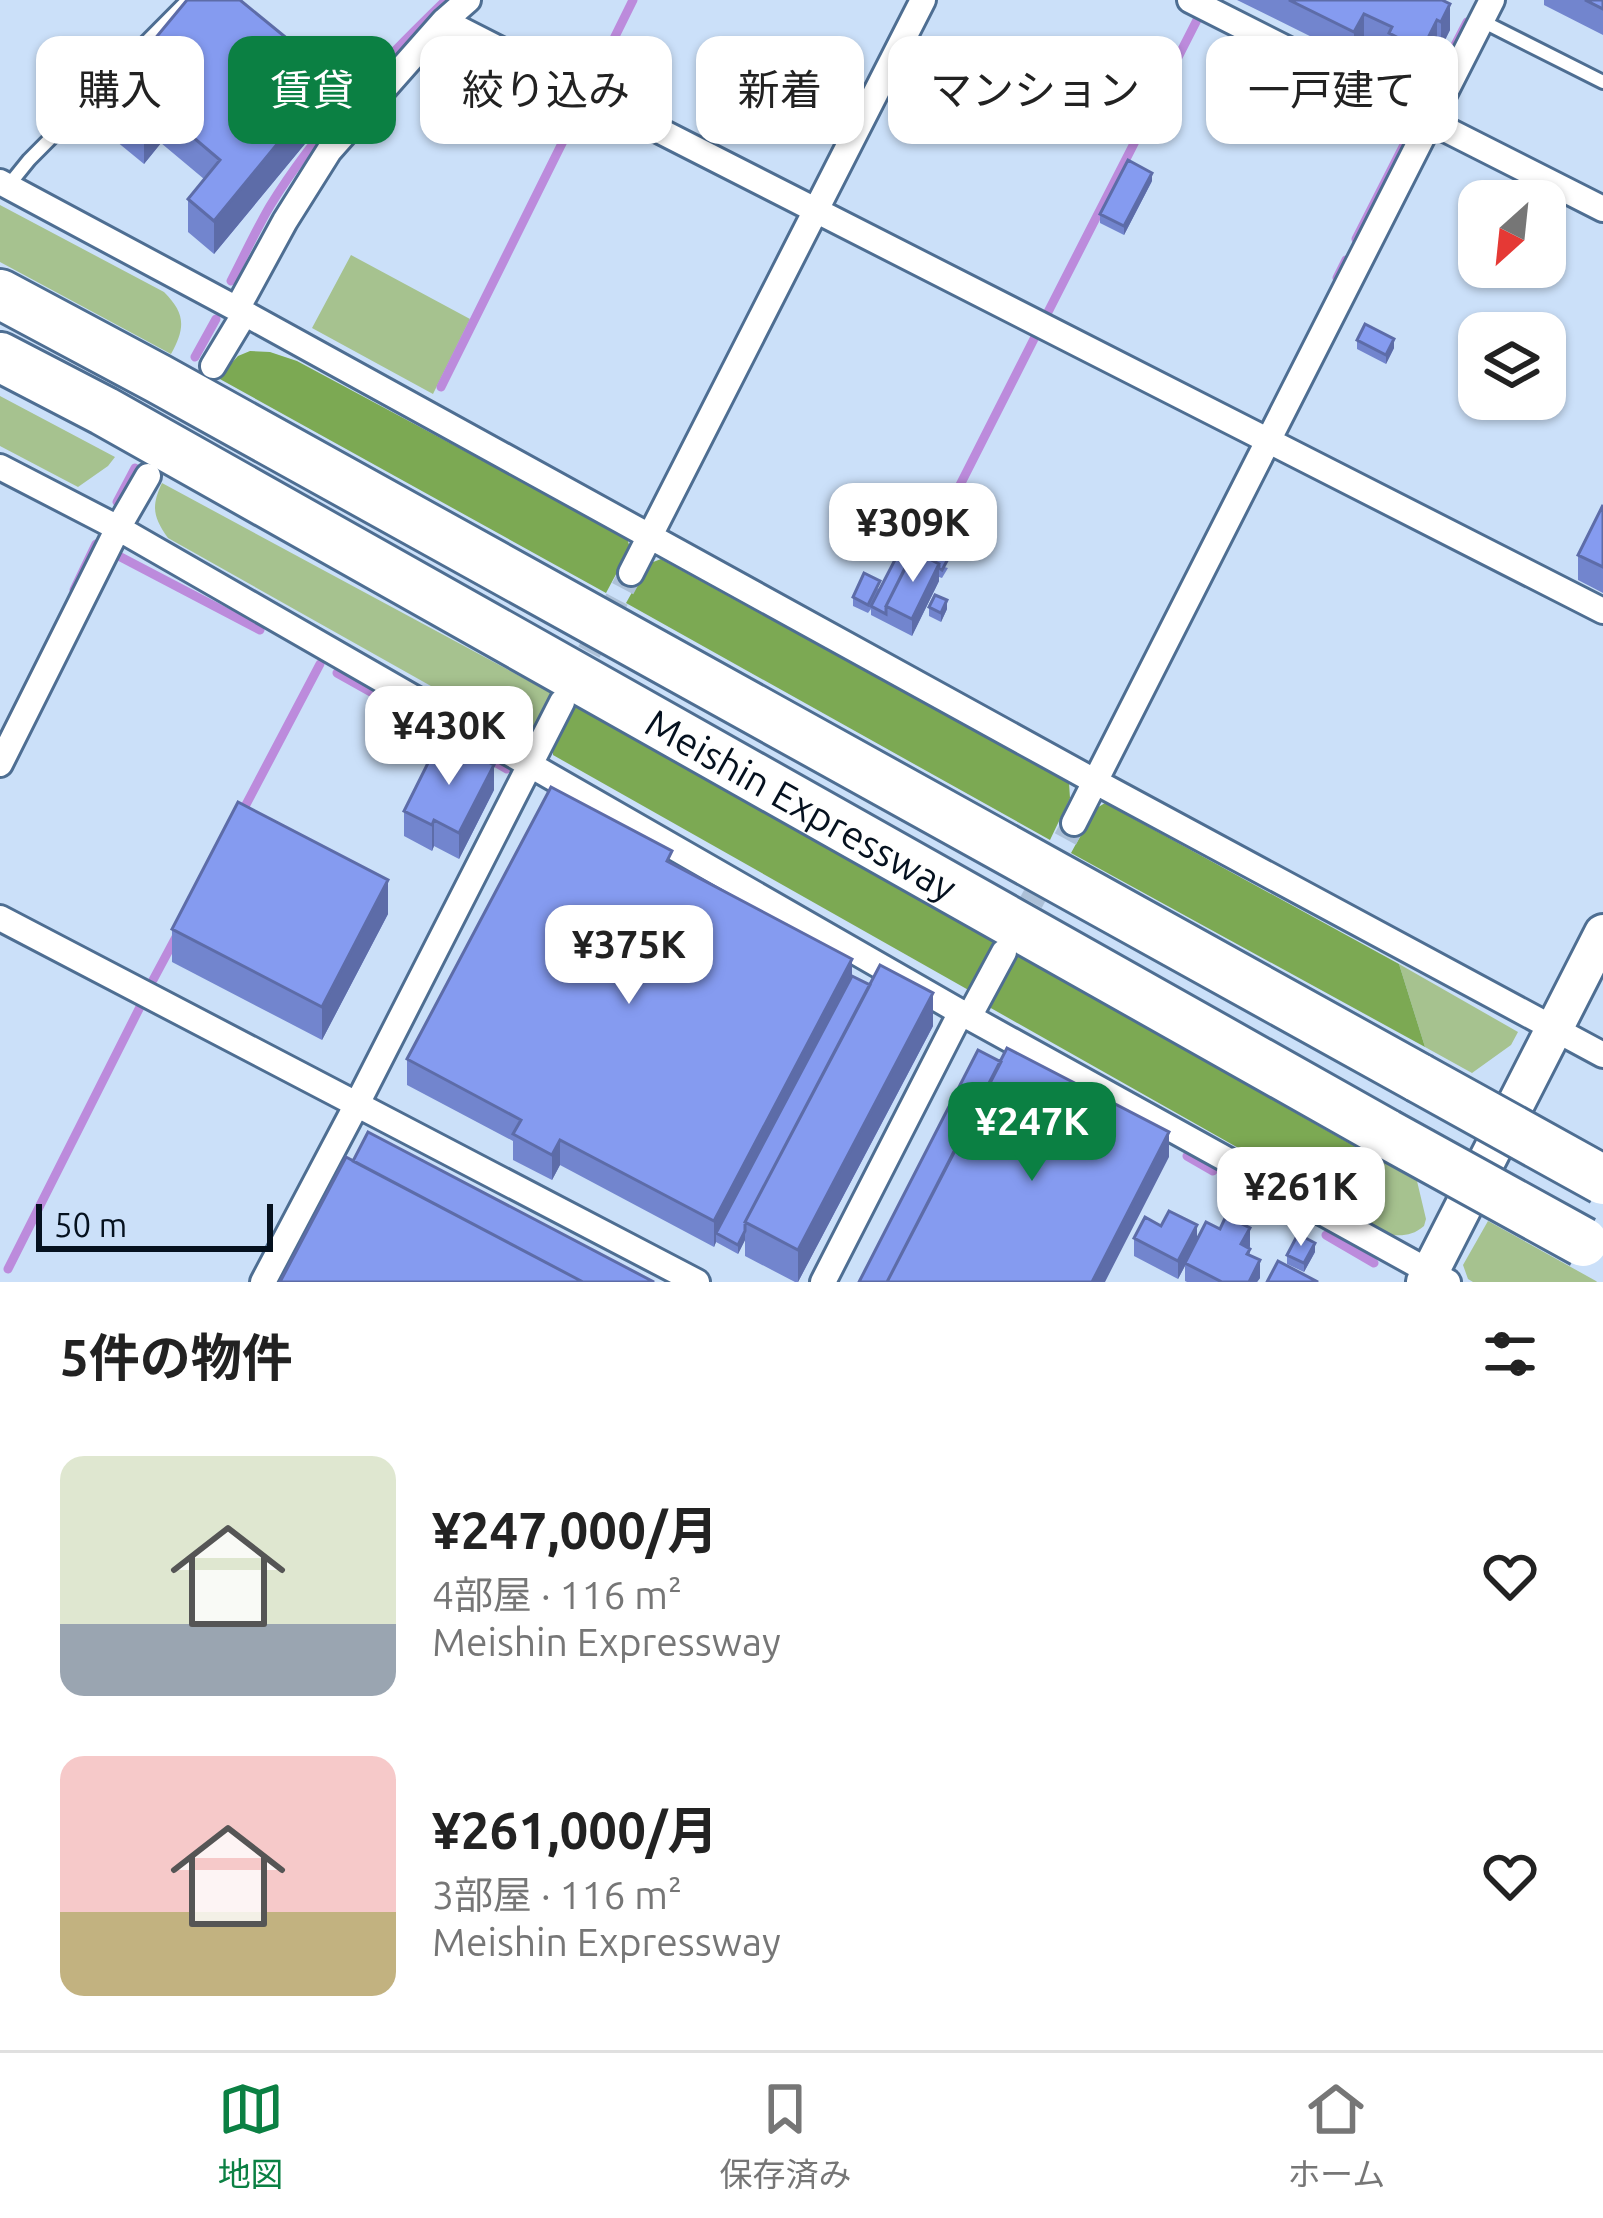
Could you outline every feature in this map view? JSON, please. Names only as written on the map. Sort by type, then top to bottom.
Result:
[{"type":"highway","name":"Meishin Expressway","points":[[0,294],[1603,1180]]},
{"type":"highway","name":"Meishin Expressway","points":[[0,357],[104,411],[1593,1248]]},
{"type":"street","points":[[213,366],[285,221],[329,151],[467,0]]},
{"type":"street","points":[[631,573],[923,0]]},
{"type":"street","points":[[1190,0],[1261,36]]},
{"type":"street","points":[[1458,66],[1487,10]]},
{"type":"street","points":[[444,21],[1603,610]]},
{"type":"street","points":[[1458,136],[1603,209]]},
{"type":"street","points":[[1074,823],[1417,144]]},
{"type":"street","points":[[4,184],[1603,1055]]},
{"type":"street","points":[[0,467],[118,528],[965,1015],[1434,1278],[1603,933]]},
{"type":"street","points":[[0,764],[148,476]]},
{"type":"street","points":[[263,1282],[562,702]]},
{"type":"street","points":[[0,918],[697,1282]]},
{"type":"street","points":[[823,1282],[965,1015],[1004,952]]},
{"type":"lane","points":[[4,184],[188,0]]},
{"type":"lane","points":[[1487,10],[1603,82]]},
{"type":"green space","points":[[0,205],[164,292],[181,321],[171,354],[0,262]]},
{"type":"green space","points":[[351,255],[470,319],[433,394],[312,328]]},
{"type":"green space","points":[[250,351],[297,361],[627,538],[630,548],[606,593],[218,378],[238,356]]},
{"type":"green space","points":[[0,396],[115,457],[78,487],[0,446]]},
{"type":"green space","points":[[162,483],[553,694],[532,737],[525,739],[168,538],[155,511]]},
{"type":"green space","points":[[661,559],[1069,783],[1070,798],[1050,840],[626,603],[648,564]]},
{"type":"green space","points":[[574,706],[998,944],[972,992],[553,755]]},
{"type":"green space","points":[[1105,803],[1399,964],[1425,1047],[1071,853],[1095,809]]},
{"type":"green space","points":[[1014,953],[1363,1151],[1302,1184],[989,1007],[987,1001]]},
{"type":"green space","points":[[1399,964],[1518,1032],[1511,1045],[1472,1073],[1425,1047]]},
{"type":"green space","points":[[1363,1151],[1417,1181],[1424,1226],[1409,1234],[1391,1235],[1302,1184]]},
{"type":"green space","points":[[1488,1221],[1597,1282],[1473,1282],[1463,1265]]},
{"type":"building","points":[[187,0],[240,0],[284,36],[228,36],[228,144],[277,144],[214,221],[188,199],[220,160],[201,144],[204,36],[157,36]]},
{"type":"building","points":[[1289,0],[1442,0],[1450,4],[1429,36],[1395,36],[1389,33],[1392,27],[1364,14],[1354,32]]},
{"type":"building","points":[[1128,160],[1152,173],[1124,226],[1100,214]]},
{"type":"building","points":[[1365,324],[1394,339],[1386,355],[1357,340]]},
{"type":"building","points":[[1603,505],[1603,567],[1578,555]]},
{"type":"building","points":[[930,550],[948,559],[942,570],[926,557]]},
{"type":"building","points":[[914,551],[939,564],[912,619],[886,606]]},
{"type":"building","points":[[899,552],[910,558],[886,614],[871,606]]},
{"type":"building","points":[[864,573],[880,581],[868,605],[853,597]]},
{"type":"building","points":[[935,595],[947,600],[941,613],[929,607]]},
{"type":"building","points":[[437,745],[462,757],[465,750],[494,765],[459,833],[404,811]]},
{"type":"building","points":[[551,787],[672,851],[667,861],[852,959],[714,1221],[560,1140],[552,1155],[513,1134],[521,1120],[407,1059]]},
{"type":"building","points":[[238,802],[388,880],[322,1007],[172,929]]},
{"type":"building","points":[[880,965],[933,993],[798,1250],[745,1222]]},
{"type":"building","points":[[852,976],[870,985],[745,1222],[738,1245],[716,1233]]},
{"type":"building","points":[[1007,1048],[1169,1132],[1092,1282],[887,1282]]},
{"type":"building","points":[[978,1050],[1001,1062],[887,1282],[859,1282]]},
{"type":"building","points":[[368,1132],[654,1282],[583,1282],[353,1161]]},
{"type":"building","points":[[346,1157],[583,1282],[280,1282]]},
{"type":"building","points":[[1169,1211],[1197,1225],[1178,1261],[1134,1238],[1145,1217],[1161,1226]]},
{"type":"building","points":[[1226,1216],[1250,1228],[1241,1244],[1250,1249],[1247,1254],[1260,1260],[1249,1282],[1222,1282],[1185,1263],[1206,1222],[1220,1229]]},
{"type":"building","points":[[1298,1234],[1315,1243],[1304,1263],[1287,1255]]},
{"type":"building","points":[[1278,1261],[1318,1282],[1267,1282]]},
{"type":"waterway","points":[[231,281],[270,206],[308,150],[446,0]]},
{"type":"waterway","points":[[615,36],[633,0]]},
{"type":"waterway","points":[[1048,312],[1197,20]]},
{"type":"waterway","points":[[1458,39],[1467,22]]},
{"type":"waterway","points":[[441,387],[562,144]]},
{"type":"waterway","points":[[1356,239],[1404,144]]},
{"type":"waterway","points":[[1337,278],[1346,260]]},
{"type":"waterway","points":[[195,357],[216,319]]},
{"type":"waterway","points":[[921,562],[1037,333]]},
{"type":"waterway","points":[[117,502],[135,468]]},
{"type":"waterway","points":[[74,590],[96,544]]},
{"type":"waterway","points":[[113,553],[260,630]]},
{"type":"waterway","points":[[240,816],[320,664]]},
{"type":"waterway","points":[[337,673],[453,738]]},
{"type":"waterway","points":[[486,757],[507,769]]},
{"type":"waterway","points":[[153,980],[176,937]]},
{"type":"waterway","points":[[8,1269],[140,1007]]},
{"type":"waterway","points":[[1187,1156],[1213,1171]]},
{"type":"waterway","points":[[1236,1183],[1262,1199]]},
{"type":"waterway","points":[[1326,1235],[1374,1263]]},
{"type":"tunnel","points":[[572,684],[631,573]]},
{"type":"tunnel","points":[[1014,934],[1074,823]]}]
